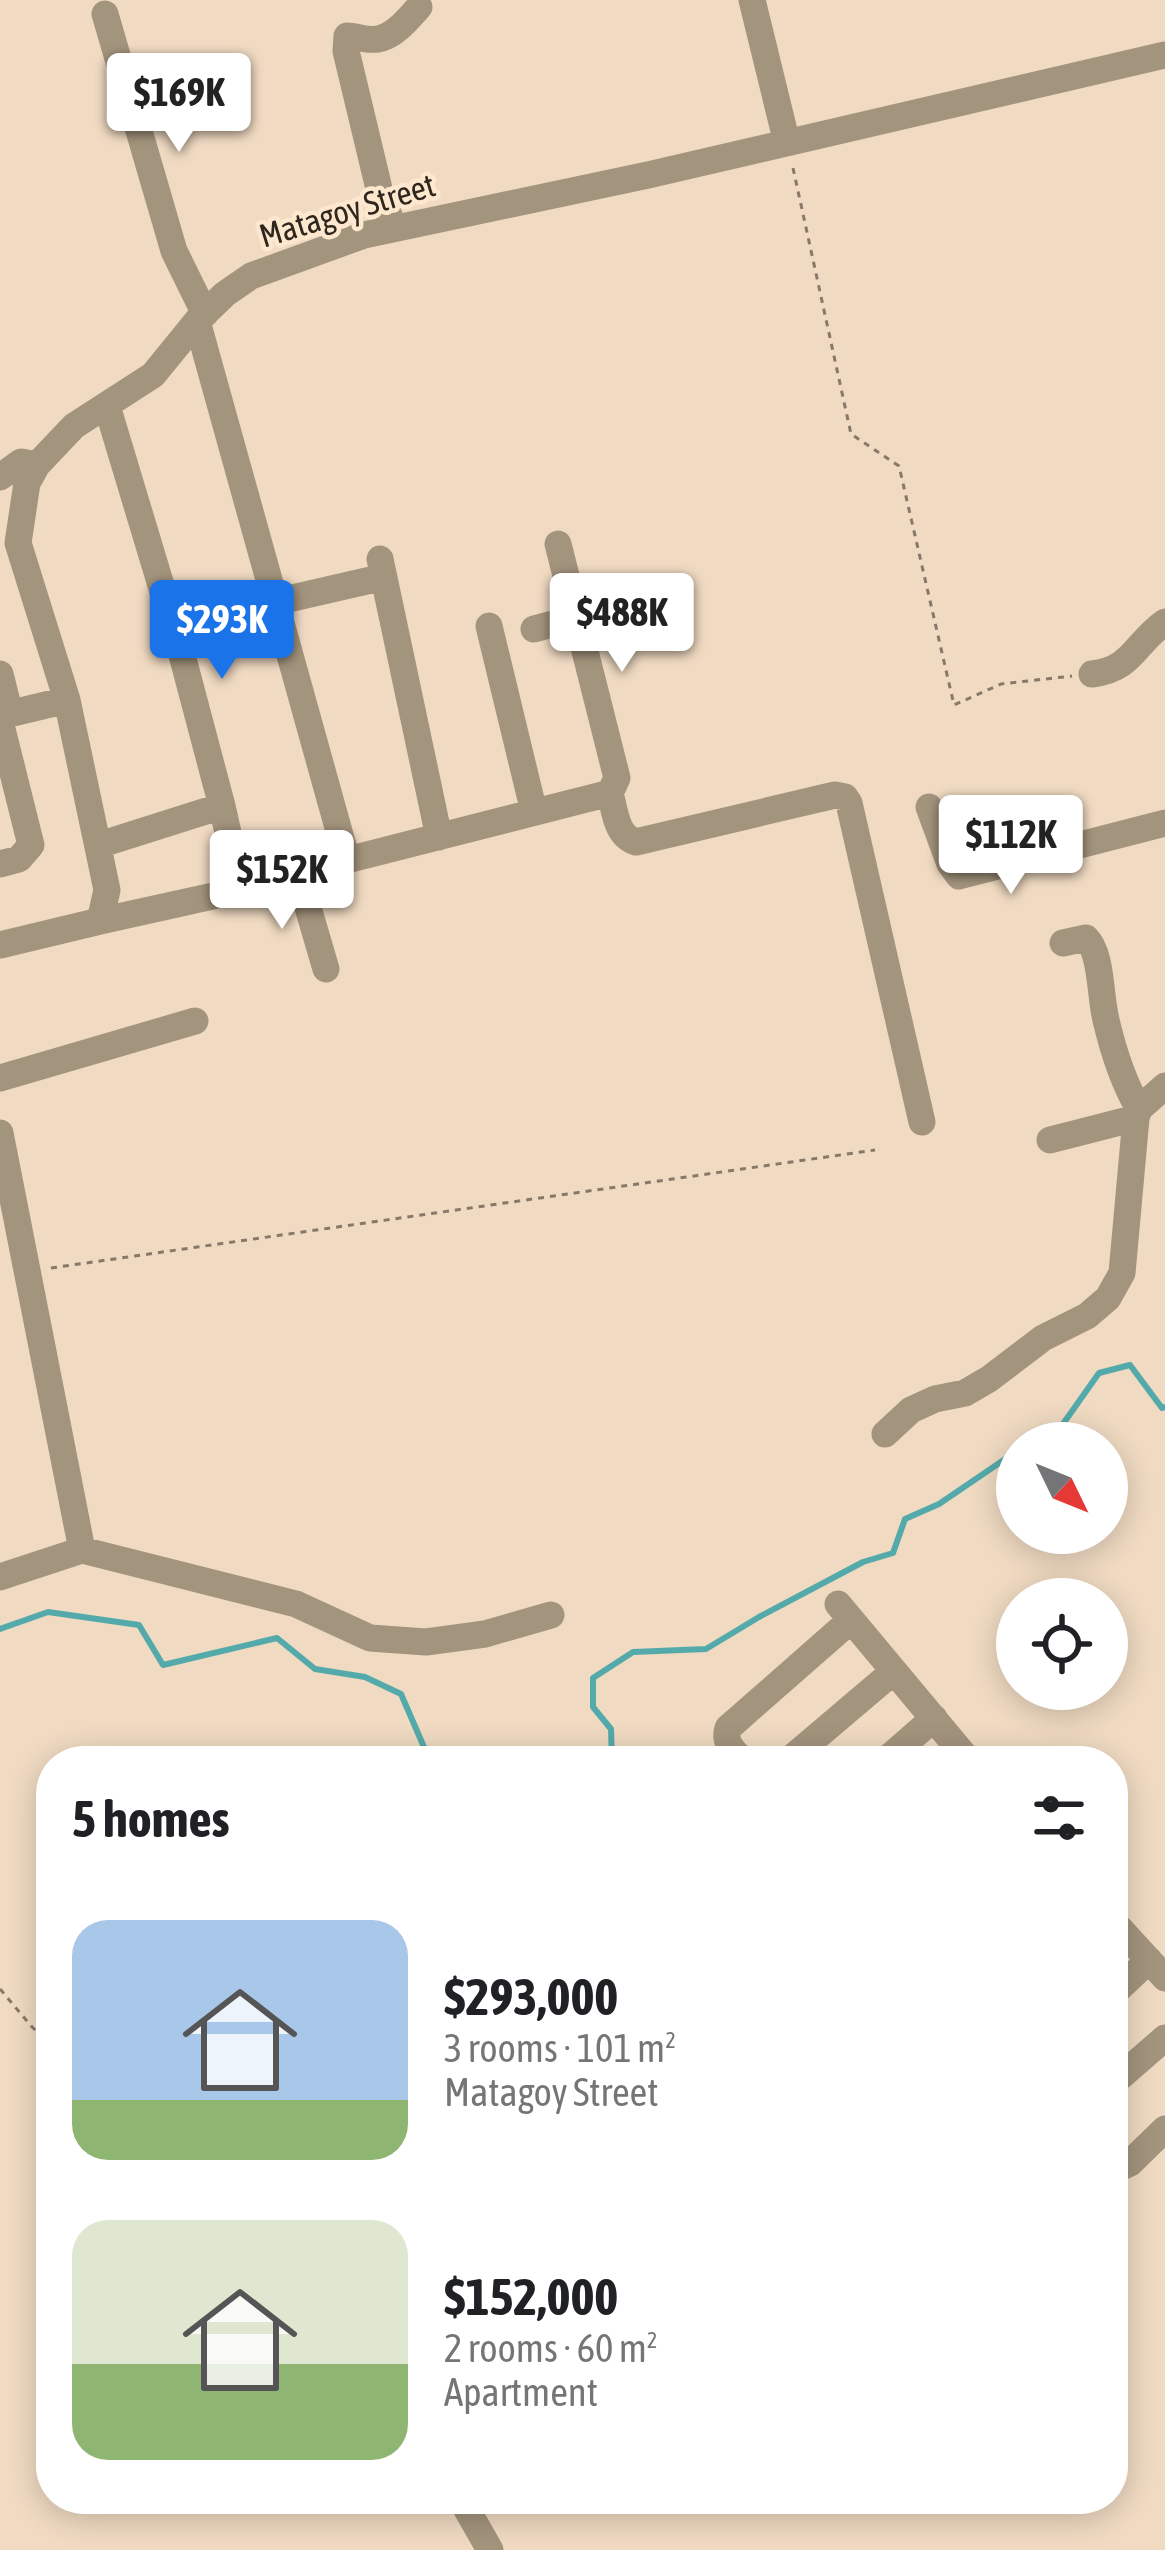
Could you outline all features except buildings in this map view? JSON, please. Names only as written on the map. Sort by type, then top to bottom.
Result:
[{"type":"street","points":[[752,0],[787,142]]},
{"type":"street","points":[[394,227],[381,197],[346,42],[351,34],[379,39],[398,29],[415,2]]},
{"type":"street","points":[[105,14],[174,251],[201,318],[347,860]]},
{"type":"street","name":"Matagoy Street","points":[[37,465],[74,427],[153,375],[225,294],[251,276],[364,235],[1165,56]]},
{"type":"street","points":[[107,406],[182,655],[242,890]]},
{"type":"street","points":[[0,477],[21,462],[37,465],[27,483],[18,543],[67,700],[99,845],[107,890],[100,921]]},
{"type":"street","points":[[558,544],[617,778],[610,793],[621,833],[636,842],[835,795],[849,803],[922,1122]]},
{"type":"street","points":[[275,602],[382,568],[440,837]]},
{"type":"street","points":[[534,629],[575,618]]},
{"type":"street","points":[[1092,674],[1123,665],[1165,622]]},
{"type":"street","points":[[489,626],[534,812]]},
{"type":"street","points":[[0,674],[3,717],[31,844],[19,859],[0,864]]},
{"type":"street","points":[[3,717],[67,700]]},
{"type":"street","points":[[0,945],[299,877],[347,860],[610,793]]},
{"type":"street","points":[[99,845],[223,806]]},
{"type":"street","points":[[929,807],[959,876],[1165,823]]},
{"type":"street","points":[[299,877],[326,969]]},
{"type":"street","points":[[885,1434],[911,1410],[965,1393],[1042,1338],[1087,1316],[1108,1298],[1122,1274],[1137,1114],[1105,1017],[1094,947],[1085,938],[1063,943]]},
{"type":"street","points":[[0,1078],[195,1021]]},
{"type":"street","points":[[1050,1140],[1137,1114],[1165,1086]]},
{"type":"street","points":[[0,1133],[82,1550]]},
{"type":"street","points":[[0,1577],[82,1550],[296,1604],[370,1638],[426,1642],[485,1634],[550,1615]]},
{"type":"street","points":[[730,1746],[725,1736],[728,1728],[844,1612],[957,1746]]},
{"type":"street","points":[[806,1746],[894,1671]]},
{"type":"street","points":[[902,1746],[934,1718]]},
{"type":"street","points":[[1128,1937],[1157,1969],[1128,1985]]},
{"type":"street","points":[[1128,2070],[1165,2038]]},
{"type":"street","points":[[1128,2164],[1165,2129]]},
{"type":"street","points":[[470,2514],[490,2550]]},
{"type":"path","points":[[787,142],[851,434],[899,466],[954,705],[1001,685],[1092,674]]},
{"type":"path","points":[[26,1272],[875,1150]]},
{"type":"path","points":[[0,1989],[36,2031]]},
{"type":"waterway","points":[[1064,1422],[1099,1373],[1130,1365],[1165,1407]]},
{"type":"waterway","points":[[612,1746],[611,1729],[593,1707],[593,1678],[633,1652],[706,1649],[863,1562],[893,1553],[905,1519],[939,1504],[996,1465]]},
{"type":"waterway","points":[[0,1629],[48,1612],[139,1625],[163,1665],[277,1638],[315,1669],[365,1677],[401,1694],[424,1746]]}]
